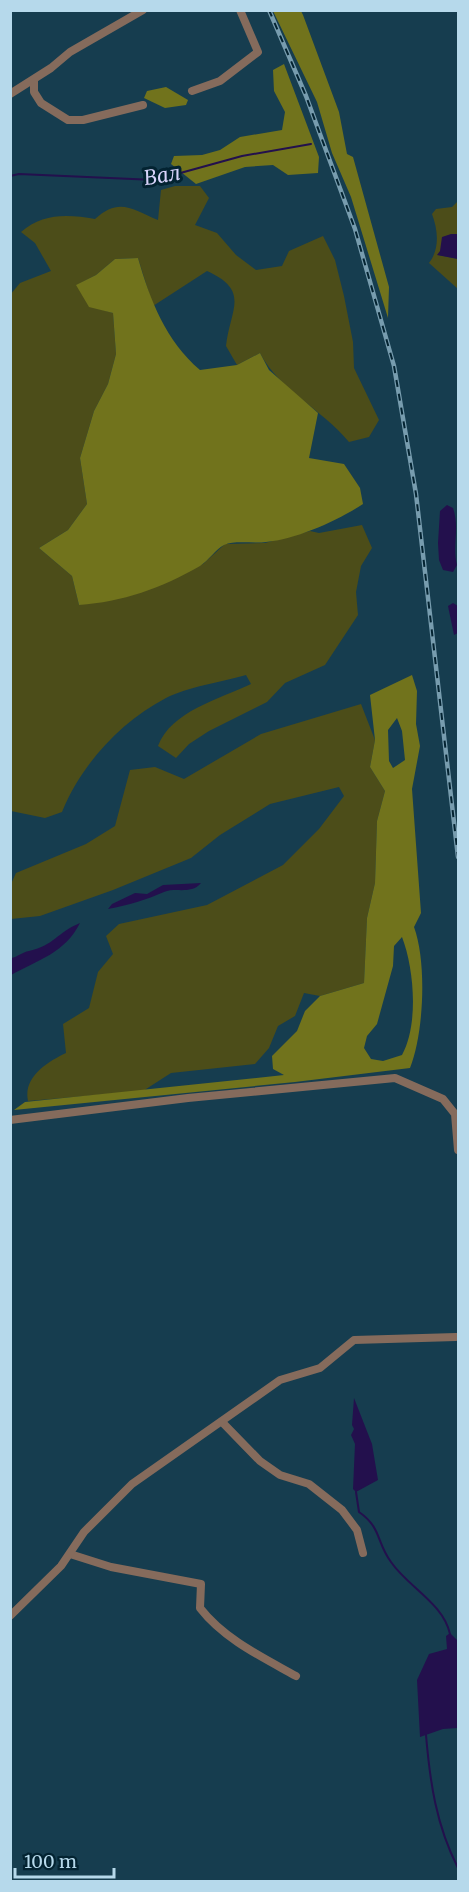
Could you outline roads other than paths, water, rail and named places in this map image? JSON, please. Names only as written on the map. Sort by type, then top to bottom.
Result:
[{"type":"street","points":[[10,94],[34,80],[70,52],[143,10]]},
{"type":"street","points":[[192,91],[220,81],[258,52],[240,10]]},
{"type":"street","points":[[34,80],[34,92],[41,103],[68,120],[83,120],[143,105]]},
{"type":"street","points":[[10,1120],[188,1098],[395,1078],[443,1099],[455,1114],[459,1150]]},
{"type":"street","points":[[10,1616],[61,1566],[84,1532],[132,1485],[280,1380],[320,1368],[354,1340],[458,1338]]},
{"type":"street","points":[[222,1422],[260,1461],[280,1475],[309,1484],[342,1510],[357,1530],[363,1553]]},
{"type":"street","points":[[70,1554],[111,1567],[201,1584],[200,1608],[209,1620],[246,1648],[296,1676]]},
{"type":"waterway","name":"Вал","points":[[10,176],[19,174],[155,180],[242,156],[311,144]]},
{"type":"waterway","points":[[356,1492],[359,1512],[372,1524],[386,1555],[398,1571],[433,1604],[446,1623],[450,1634]]},
{"type":"waterway","points":[[426,1735],[435,1803],[444,1836],[458,1868]]},
{"type":"railway","points":[[269,10],[306,96],[355,229],[394,366],[416,494],[458,857]]}]
